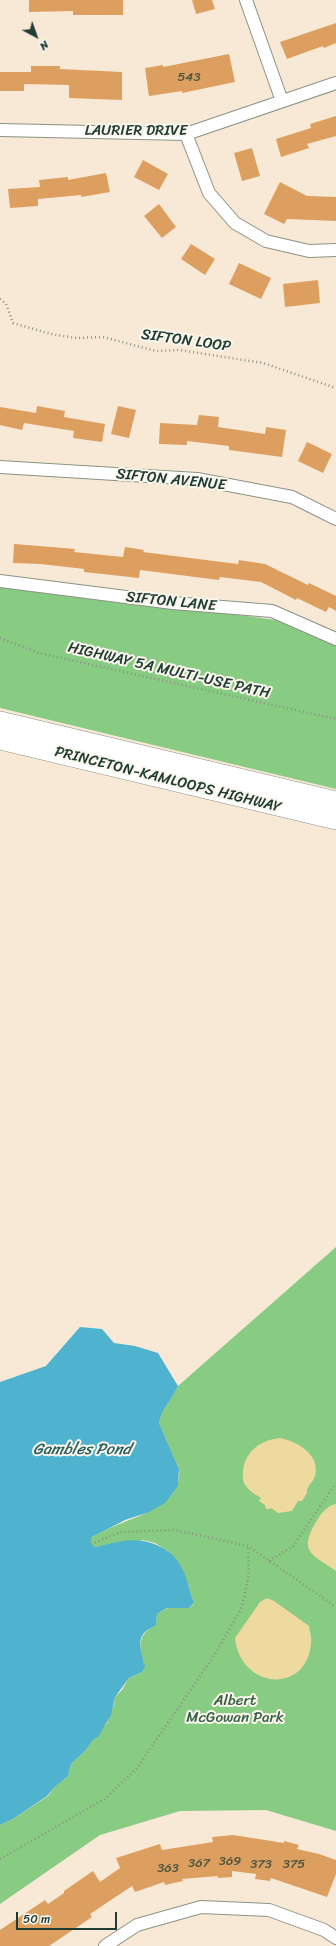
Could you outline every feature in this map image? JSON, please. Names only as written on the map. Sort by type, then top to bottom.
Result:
[{"type":"main road","name":"PRINCETON-KAMLOOPS HIGHWAY","points":[[0,721],[336,801]]},
{"type":"main road","name":"PRINCETON-KAMLOOPS HIGHWAY","points":[[0,740],[336,820]]},
{"type":"street","points":[[246,0],[282,101]]},
{"type":"street","name":"LAURIER DRIVE","points":[[0,130],[186,134],[336,82]]},
{"type":"street","points":[[186,134],[209,193],[235,223],[266,241],[309,251],[336,250]]},
{"type":"street","name":"SIFTON AVENUE","points":[[0,467],[197,479],[292,497],[336,519]]},
{"type":"street","name":"SIFTON LANE","points":[[0,581],[173,603],[272,611],[336,639]]},
{"type":"street","points":[[105,1946],[137,1925],[201,1907],[269,1910],[324,1930],[336,1938]]},
{"type":"path","name":"SIFTON LOOP","points":[[0,299],[6,304],[13,323],[51,334],[76,338],[103,337],[156,351],[179,350],[263,363],[336,388]]},
{"type":"path","name":"HIGHWAY 5A MULTI-USE PATH","points":[[0,638],[38,653],[336,719]]},
{"type":"path","points":[[269,1561],[293,1546],[336,1483]]},
{"type":"path","points":[[91,1544],[121,1532],[175,1530],[248,1546],[336,1608]]},
{"type":"path","points":[[0,1859],[106,1798],[136,1769],[214,1656],[242,1607],[249,1574],[248,1546]]},
{"type":"green space","points":[[0,583],[276,620],[336,646],[336,789],[0,708]]},
{"type":"green space","name":"Albert McGowan Park","points":[[336,1247],[336,1831],[266,1810],[180,1811],[100,1835],[0,1904],[0,1825],[13,1819],[48,1796],[55,1787],[68,1776],[71,1764],[85,1751],[93,1740],[98,1737],[100,1731],[107,1723],[115,1697],[122,1690],[129,1678],[142,1672],[144,1662],[141,1651],[142,1639],[146,1632],[156,1625],[157,1614],[168,1608],[189,1608],[194,1604],[188,1584],[169,1552],[155,1543],[143,1540],[95,1547],[90,1544],[90,1539],[99,1533],[154,1509],[165,1502],[173,1493],[178,1482],[179,1469],[159,1423],[162,1413],[178,1386]]},
{"type":"sand","points":[[280,1438],[293,1442],[306,1450],[311,1456],[316,1468],[315,1476],[302,1501],[298,1501],[292,1511],[278,1513],[271,1508],[266,1509],[265,1505],[259,1501],[261,1498],[247,1488],[243,1481],[243,1471],[247,1458],[255,1448],[266,1441]]},
{"type":"sand","points":[[336,1504],[336,1571],[314,1556],[308,1546],[308,1540],[322,1513],[327,1508]]},
{"type":"sand","points":[[267,1598],[274,1601],[309,1626],[311,1642],[307,1660],[298,1672],[286,1678],[273,1679],[260,1676],[248,1668],[239,1655],[235,1638],[260,1602]]},
{"type":"water","name":"Gambles Pond","points":[[80,1327],[102,1329],[114,1343],[135,1346],[158,1353],[178,1386],[162,1413],[159,1423],[179,1469],[178,1486],[165,1503],[149,1512],[125,1520],[92,1537],[90,1543],[95,1547],[123,1541],[140,1540],[157,1545],[166,1550],[176,1559],[182,1568],[194,1603],[189,1608],[167,1608],[157,1614],[156,1625],[145,1632],[142,1636],[140,1644],[145,1666],[142,1672],[129,1678],[115,1697],[111,1715],[98,1737],[93,1740],[85,1751],[71,1764],[68,1776],[47,1796],[13,1819],[0,1825],[0,1382],[46,1366]]},
{"type":"building","points":[[29,0],[123,0],[123,15],[73,15],[73,11],[29,12]]},
{"type":"building","points":[[192,0],[212,0],[215,9],[196,14]]},
{"type":"building","points":[[336,23],[336,43],[287,59],[280,42]]},
{"type":"building","points":[[229,54],[235,82],[182,93],[182,91],[149,96],[145,68],[163,65],[163,67]]},
{"type":"building","points":[[31,66],[60,66],[60,69],[122,72],[122,100],[69,98],[69,85],[24,84],[24,91],[0,91],[0,72],[31,72]]},
{"type":"building","points":[[336,116],[336,136],[307,144],[309,148],[281,157],[276,139],[311,128],[310,124]]},
{"type":"building","points":[[252,148],[260,176],[242,181],[234,153]]},
{"type":"building","points":[[143,160],[168,174],[159,190],[134,177]]},
{"type":"building","points":[[106,173],[110,192],[81,197],[81,195],[38,199],[38,206],[10,208],[8,189],[40,187],[39,180],[68,177],[68,180]]},
{"type":"building","points":[[280,182],[307,196],[336,197],[336,221],[287,219],[284,224],[264,214]]},
{"type":"building","points":[[159,204],[176,227],[162,238],[144,216]]},
{"type":"building","points":[[191,244],[215,259],[205,275],[181,259]]},
{"type":"building","points":[[239,263],[271,278],[261,299],[229,284]]},
{"type":"building","points":[[318,280],[320,303],[285,307],[283,284]]},
{"type":"building","points":[[37,406],[65,411],[64,417],[105,424],[102,442],[73,438],[74,431],[24,423],[22,430],[0,425],[0,407],[36,413]]},
{"type":"building","points":[[118,406],[136,410],[129,438],[111,434]]},
{"type":"building","points":[[199,415],[219,417],[218,427],[265,434],[266,427],[286,430],[282,457],[229,450],[229,446],[187,441],[187,445],[159,444],[160,423],[197,425]]},
{"type":"building","points":[[307,442],[332,454],[323,473],[298,461]]},
{"type":"building","points":[[14,544],[75,549],[74,552],[123,557],[125,547],[144,550],[143,552],[238,564],[239,560],[265,564],[308,585],[309,583],[336,596],[336,611],[329,607],[326,612],[297,598],[296,600],[261,582],[220,577],[219,580],[140,570],[139,578],[84,572],[84,569],[41,564],[13,563]]},
{"type":"building","points":[[233,1835],[284,1843],[284,1841],[299,1845],[297,1849],[336,1860],[336,1874],[327,1897],[271,1878],[270,1881],[255,1879],[256,1874],[232,1871],[232,1877],[218,1878],[218,1876],[182,1879],[183,1881],[165,1885],[164,1882],[135,1892],[132,1886],[90,1914],[92,1917],[49,1946],[0,1946],[0,1930],[45,1900],[48,1904],[93,1871],[100,1882],[120,1868],[116,1858],[160,1844],[162,1850],[213,1842],[212,1837]]}]
